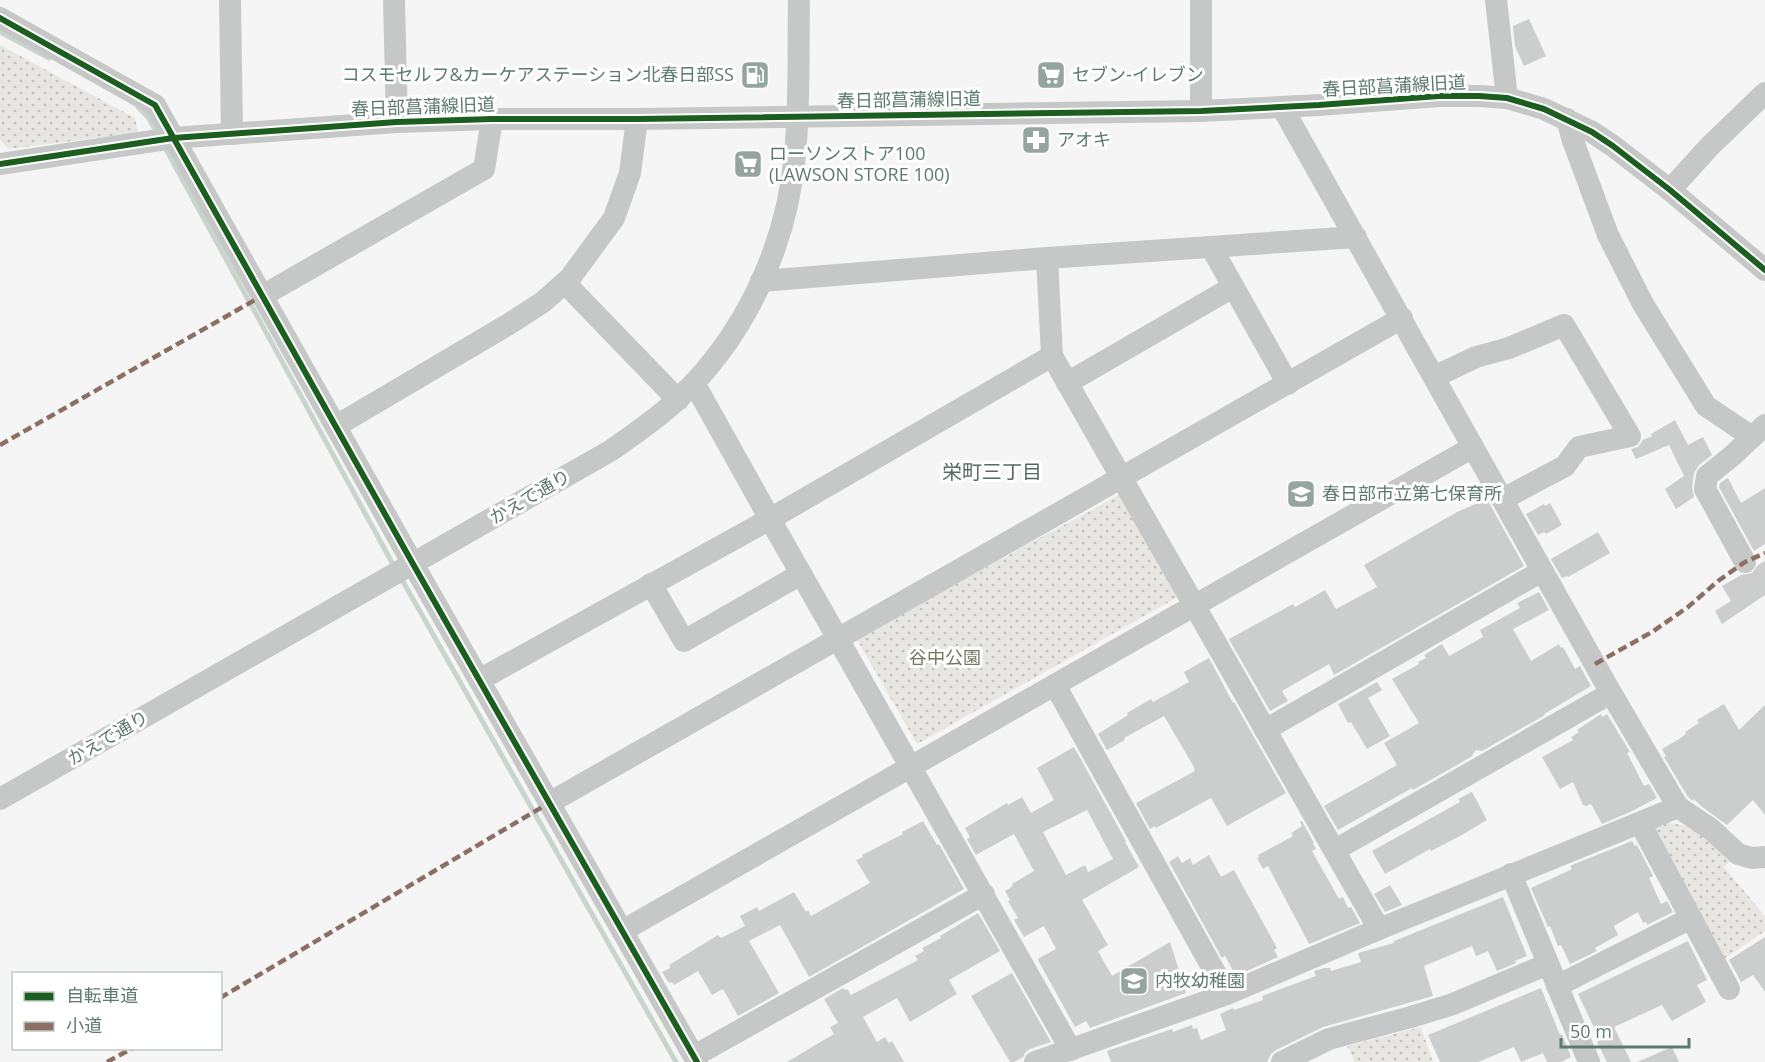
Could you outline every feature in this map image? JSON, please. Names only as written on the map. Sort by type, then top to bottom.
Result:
[{"type":"street","points":[[230,0],[232,134]]},
{"type":"street","points":[[394,0],[397,122]]},
{"type":"street","name":"かえで通り","points":[[0,799],[610,452],[678,400],[714,360],[747,310],[761,281],[782,225],[795,154],[799,0]]},
{"type":"street","points":[[1201,0],[1201,111]]},
{"type":"street","points":[[1496,0],[1507,98]]},
{"type":"street","points":[[0,18],[155,105],[695,1059],[984,894]]},
{"type":"street","points":[[1670,190],[1709,147],[1765,93]]},
{"type":"street","name":"春日部菖蒲線旧道","points":[[0,164],[173,138],[397,122],[1201,111],[1439,96],[1479,96],[1507,98],[1544,109],[1592,132],[1670,190],[1765,270]]},
{"type":"street","points":[[1282,107],[1611,693],[1678,807],[1711,829],[1738,854],[1752,858],[1765,857]]},
{"type":"street","points":[[262,296],[484,169],[492,119]]},
{"type":"street","points":[[336,426],[509,324],[543,302],[570,278],[614,218],[630,173],[637,119]]},
{"type":"street","points":[[1567,119],[1608,235],[1642,304],[1706,406],[1758,431],[1707,476],[1705,489],[1744,562]]},
{"type":"street","points":[[761,281],[1047,258],[1356,237]]},
{"type":"street","points":[[1211,247],[1288,384]]},
{"type":"street","points":[[1047,258],[1052,356],[1379,929]]},
{"type":"street","points":[[564,283],[678,400]]},
{"type":"street","points":[[1067,383],[1233,287]]},
{"type":"street","points":[[549,803],[1402,318]]},
{"type":"street","points":[[1434,377],[1476,357],[1509,348],[1564,325],[1630,436],[1579,447],[1565,466],[1503,500]]},
{"type":"street","points":[[479,680],[770,519],[1052,356]]},
{"type":"street","points":[[694,383],[984,894],[1051,1057],[1227,994],[1511,874],[1678,807]]},
{"type":"street","points":[[622,931],[1473,447]]},
{"type":"street","points":[[1265,730],[1542,571]]},
{"type":"street","points":[[651,584],[684,641],[801,574]]},
{"type":"street","points":[[1054,685],[1227,994]]},
{"type":"street","points":[[1335,850],[1611,693]]},
{"type":"street","points":[[1640,824],[1729,989]]},
{"type":"street","points":[[1511,874],[1586,1061]]},
{"type":"street","points":[[1557,986],[1691,918]]},
{"type":"street","points":[[1282,1062],[1329,1039],[1453,1004],[1548,964]]},
{"type":"green space","points":[[0,45],[135,118],[138,133],[8,149],[0,139]]},
{"type":"green space","name":"谷中公園","points":[[1119,495],[1178,597],[917,744],[856,638]]},
{"type":"green space","points":[[1661,821],[1697,828],[1732,859],[1724,867],[1765,916],[1765,931],[1724,959],[1653,831]]},
{"type":"green space","points":[[1421,1027],[1433,1062],[1355,1062],[1347,1046]]},
{"type":"building","points":[[1529,19],[1546,56],[1524,66],[1515,46],[1513,26]]},
{"type":"building","points":[[1675,420],[1688,445],[1703,437],[1712,455],[1699,465],[1694,473],[1692,487],[1694,497],[1676,509],[1665,489],[1684,476],[1669,445],[1636,459],[1631,449],[1638,447],[1643,440],[1652,436],[1651,434]]},
{"type":"building","points":[[1728,478],[1741,503],[1765,488],[1765,544],[1754,551],[1719,487],[1720,483]]},
{"type":"building","points":[[1487,499],[1524,566],[1334,675],[1329,664],[1282,691],[1288,701],[1270,711],[1229,639],[1293,604],[1295,607],[1325,590],[1336,609],[1377,587],[1364,565],[1457,512]]},
{"type":"building","points":[[1550,503],[1562,525],[1546,534],[1544,532],[1538,535],[1526,514]]},
{"type":"building","points":[[1598,532],[1610,553],[1568,577],[1562,578],[1551,559]]},
{"type":"building","points":[[1765,561],[1765,595],[1722,624],[1715,611],[1731,601],[1722,586],[1741,575],[1752,573],[1758,565]]},
{"type":"building","points":[[1539,592],[1549,610],[1513,629],[1531,661],[1559,644],[1575,669],[1580,666],[1591,686],[1482,751],[1476,750],[1471,757],[1338,830],[1324,806],[1397,765],[1384,743],[1419,723],[1392,679],[1419,664],[1418,662],[1426,658],[1424,655],[1442,644],[1449,656],[1483,637],[1480,630],[1520,608],[1517,603]]},
{"type":"building","points":[[1209,658],[1286,793],[1227,826],[1211,798],[1156,828],[1155,826],[1150,829],[1136,803],[1195,771],[1194,767],[1164,716],[1107,750],[1098,734],[1151,699],[1153,702],[1189,682],[1184,672]]},
{"type":"building","points":[[1377,682],[1382,690],[1368,698],[1390,736],[1367,749],[1351,722],[1348,723],[1338,704]]},
{"type":"building","points":[[1724,704],[1739,730],[1765,705],[1765,815],[1753,800],[1727,825],[1694,799],[1693,801],[1688,797],[1664,757],[1666,756],[1662,749],[1686,734],[1685,732],[1699,723],[1697,720]]},
{"type":"building","points":[[1601,714],[1602,717],[1607,714],[1630,752],[1627,753],[1644,786],[1649,784],[1657,798],[1602,824],[1591,804],[1583,805],[1573,782],[1560,789],[1542,757],[1573,740],[1571,737],[1579,732],[1577,730]]},
{"type":"building","points":[[1074,747],[1139,867],[1082,900],[1108,945],[1098,951],[1112,976],[1170,942],[1186,993],[1090,1028],[1086,1021],[1075,1027],[1038,960],[1056,949],[1044,926],[1024,937],[1014,920],[1018,918],[1005,891],[1034,871],[1014,834],[976,855],[967,839],[970,837],[965,828],[1007,803],[1008,805],[1022,797],[1031,813],[1054,800],[1037,768]],"holes":[[[1087,810],[1113,859],[1088,872],[1085,865],[1066,875],[1043,832]]]},
{"type":"building","points":[[1472,792],[1487,820],[1385,874],[1372,851],[1460,802],[1458,799]]},
{"type":"building","points":[[923,821],[937,845],[939,844],[964,889],[809,977],[780,925],[749,941],[779,993],[738,1016],[723,989],[712,995],[698,971],[674,985],[672,982],[669,983],[662,972],[670,968],[669,965],[718,935],[721,938],[745,926],[740,916],[757,907],[759,911],[794,892],[811,916],[870,883],[856,860]]},
{"type":"building","points":[[1302,821],[1316,849],[1312,851],[1339,899],[1343,897],[1348,908],[1351,907],[1360,923],[1309,944],[1268,866],[1263,869],[1257,858],[1258,855],[1293,836],[1291,833],[1302,826],[1300,822]]},
{"type":"building","points":[[1632,841],[1635,846],[1637,845],[1653,876],[1649,878],[1661,904],[1667,901],[1673,912],[1647,925],[1646,922],[1643,923],[1638,912],[1614,926],[1618,935],[1595,948],[1597,951],[1570,964],[1561,945],[1558,946],[1550,926],[1548,927],[1531,888],[1572,869],[1570,866],[1572,865]]},
{"type":"building","points":[[1209,855],[1221,877],[1234,870],[1277,948],[1274,950],[1278,957],[1236,976],[1225,956],[1222,958],[1169,862],[1178,856],[1182,863],[1190,858],[1193,865]]},
{"type":"building","points":[[1390,885],[1402,905],[1385,912],[1374,894]]},
{"type":"building","points":[[1503,897],[1527,956],[1497,971],[1488,951],[1476,956],[1472,946],[1424,966],[1433,996],[1323,1027],[1276,1050],[1267,1062],[1111,1062],[1107,1051],[1172,1029],[1173,1032],[1192,1025],[1193,1029],[1197,1028],[1201,1040],[1226,1030],[1220,1014],[1263,1000],[1262,996],[1316,976],[1314,971],[1330,968],[1331,971],[1361,962],[1358,953],[1394,943],[1394,941]]},
{"type":"building","points":[[978,913],[1000,951],[949,980],[957,994],[910,1022],[897,998],[863,1017],[877,1042],[885,1037],[889,1043],[892,1041],[904,1062],[787,1062],[834,1034],[830,1027],[838,1023],[824,999],[843,988],[847,989],[851,995],[918,960],[915,956],[924,951],[922,948]]},
{"type":"building","points":[[1765,937],[1765,992],[1753,975],[1741,982],[1729,960]]},
{"type":"building","points":[[1688,941],[1707,980],[1697,985],[1706,1002],[1672,1021],[1662,1005],[1614,1027],[1631,1062],[1607,1062],[1597,1042],[1600,1040],[1578,994]]},
{"type":"building","points":[[1012,973],[1051,1042],[1030,1049],[1023,1057],[1010,1062],[971,996]]},
{"type":"building","points":[[1541,988],[1571,1057],[1561,1062],[1547,1062],[1543,1053],[1521,1062],[1514,1047],[1478,1062],[1440,1062],[1428,1035]]},
{"type":"building","points":[[1672,1047],[1679,1062],[1637,1062]]},
{"type":"waterway","points":[[0,32],[49,58]]},
{"type":"waterway","points":[[138,107],[148,117],[157,133]]},
{"type":"waterway","points":[[163,144],[395,568]]},
{"type":"waterway","points":[[401,578],[676,1062]]},
{"type":"marked path","points":[[0,445],[262,296]]},
{"type":"marked path","points":[[1595,664],[1652,632],[1745,562],[1765,553]]},
{"type":"marked path","points":[[222,997],[549,803]]},
{"type":"marked path","points":[[107,1062],[129,1050]]},
{"type":"cycle path","points":[[0,18],[155,105],[697,1062]]},
{"type":"cycle path","points":[[0,164],[173,138],[397,122],[1201,111],[1439,96],[1479,96],[1507,98],[1544,109],[1592,132],[1670,190],[1765,270]]},
{"type":"place","name":"コスモセルフ&カーケアステーション北春日部SS","points":[[755,75]]},
{"type":"place","name":"セブン-イレブン","points":[[1051,75]]},
{"type":"place","name":"アオキ","points":[[1036,140]]},
{"type":"place","name":"ローソンストア100 (LAWSON STORE 100)","points":[[748,164]]},
{"type":"place","name":"春日部市立第七保育所","points":[[1301,494]]},
{"type":"place","name":"内牧幼稚園","points":[[1134,981]]},
{"type":"district","name":"栄町三丁目","points":[[992,472]]}]
